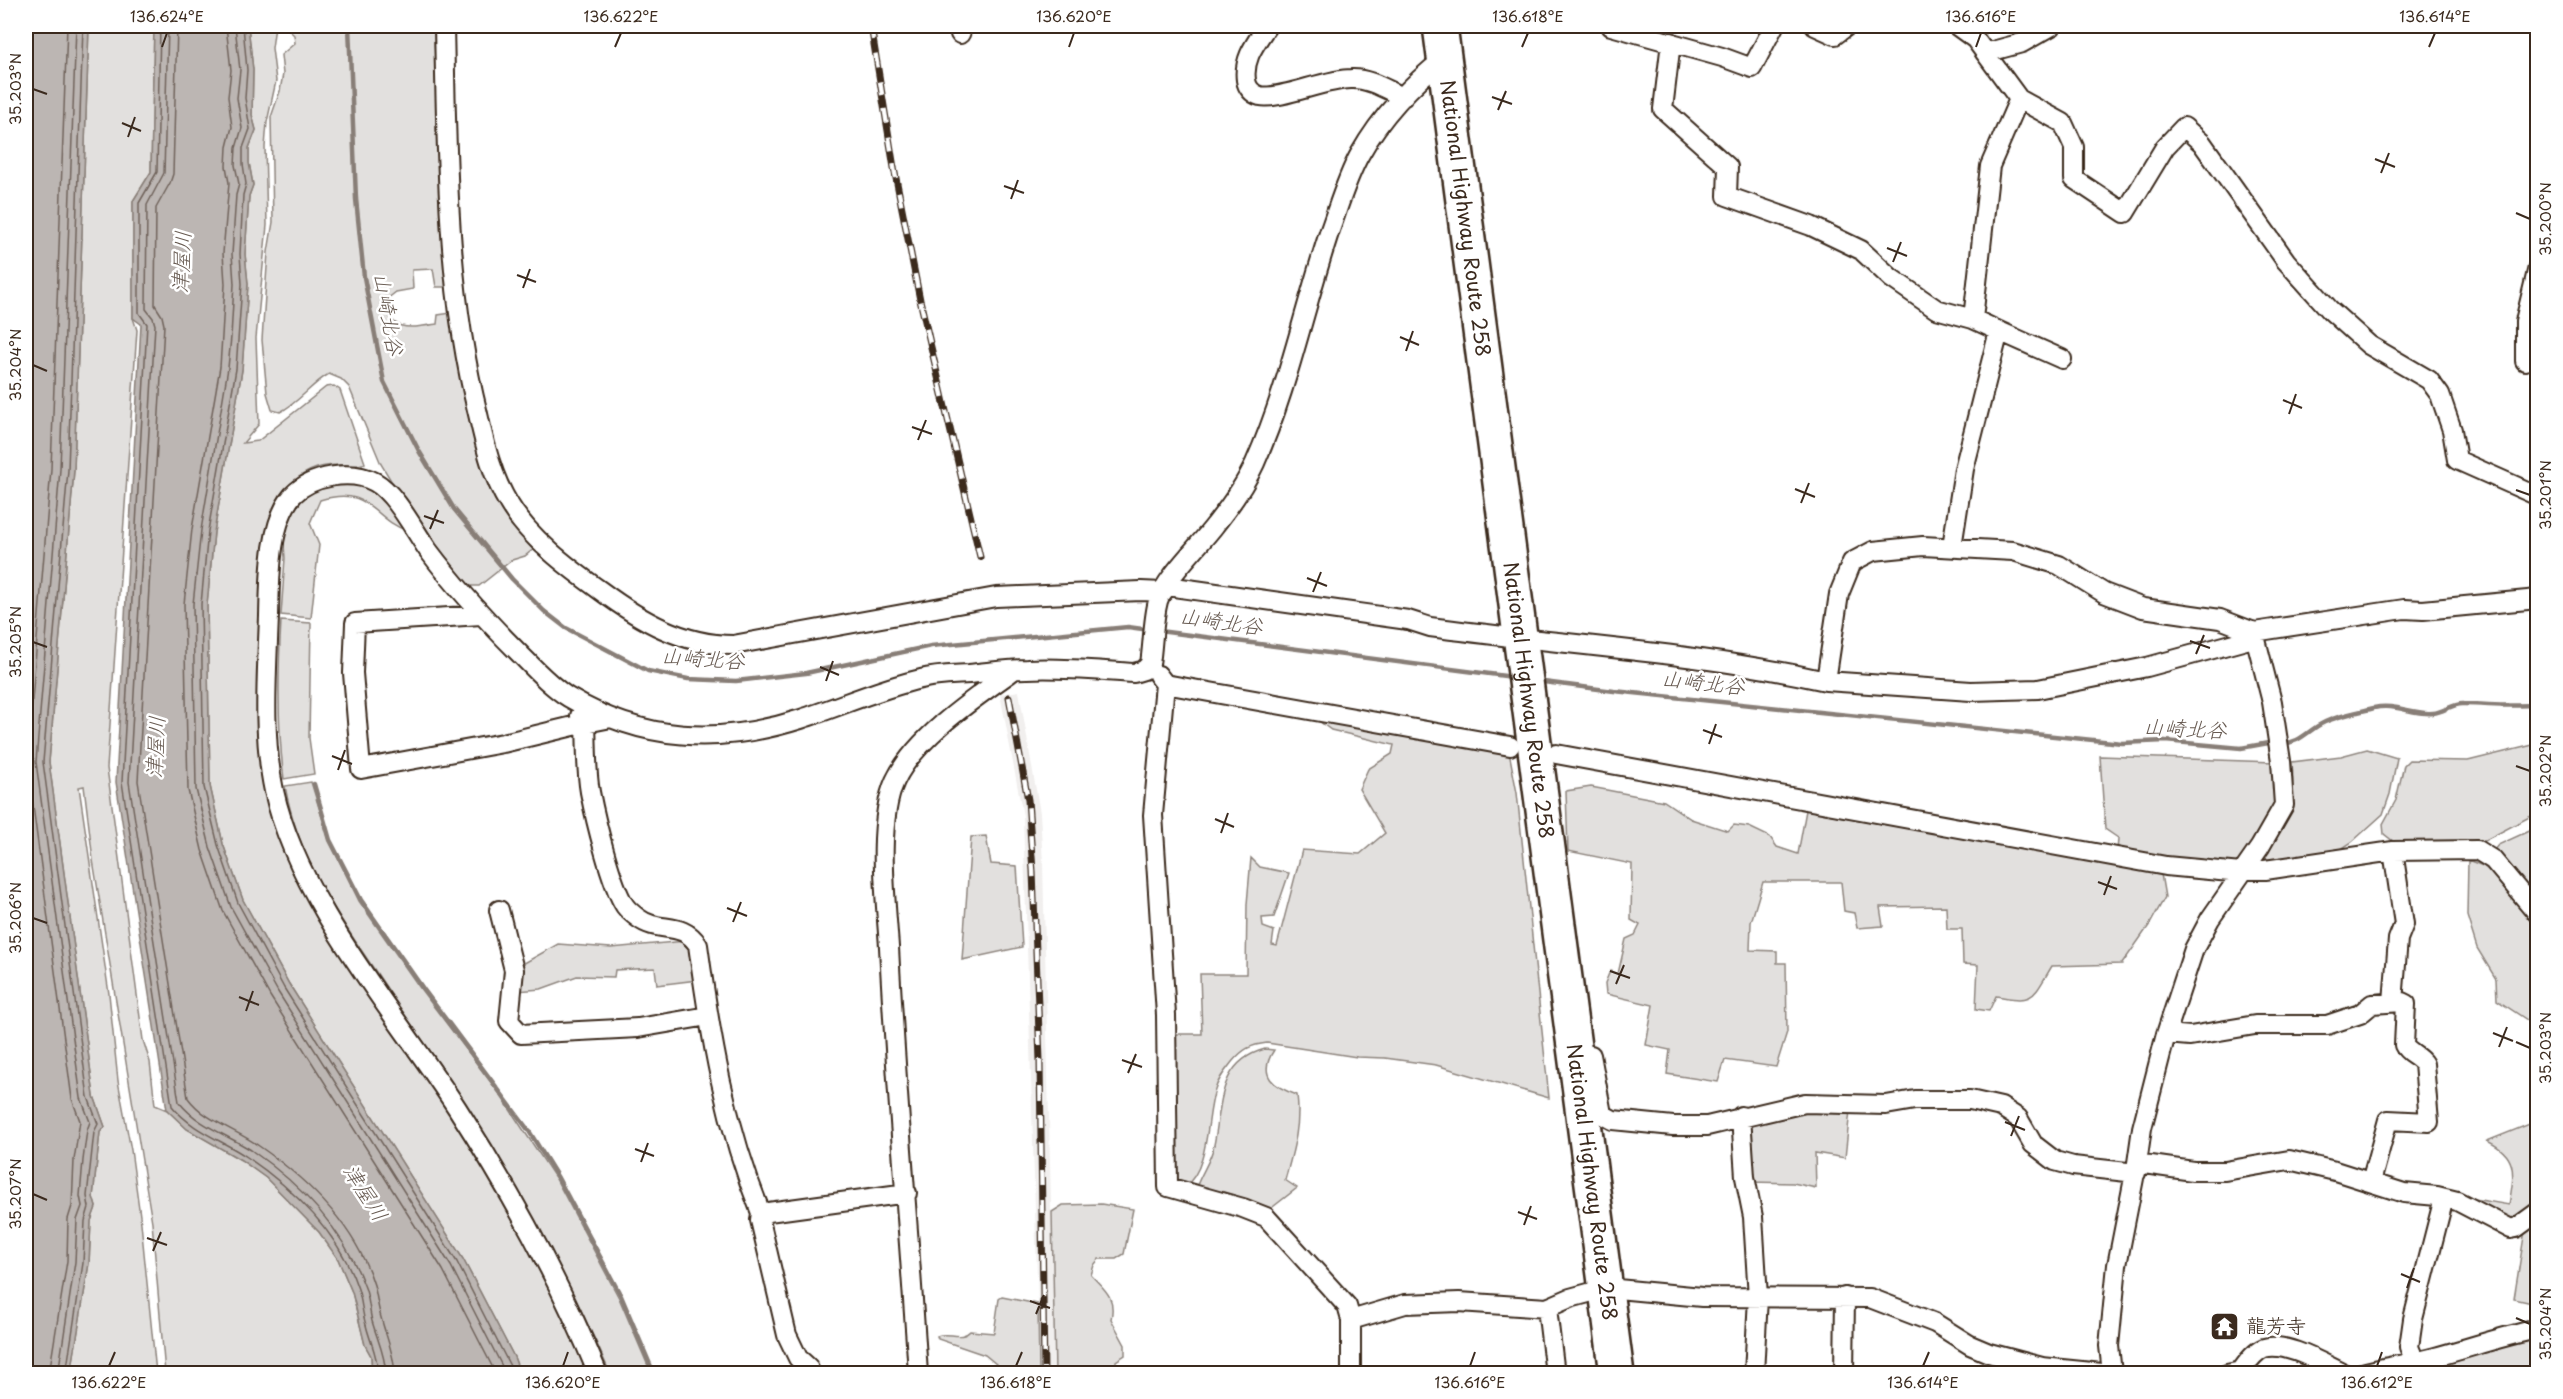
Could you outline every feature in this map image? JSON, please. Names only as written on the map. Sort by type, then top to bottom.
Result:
[{"type":"highway","name":"National Highway Route 258","points":[[1440,26],[1617,1374]]},
{"type":"street","points":[[444,26],[456,302],[471,386],[496,481],[509,505],[525,527],[572,569],[635,616],[663,630],[714,645],[733,645],[996,597],[1142,591],[1408,621],[1522,644],[1774,670],[1826,681],[1971,691],[2038,689],[2147,667],[2247,640],[2254,632]]},
{"type":"street","points":[[1267,26],[1249,54],[1245,71],[1247,86],[1254,93],[1261,96],[1275,95],[1335,80],[1354,78],[1376,84],[1403,97]]},
{"type":"street","points":[[1611,26],[1752,68],[1774,26]]},
{"type":"street","points":[[1815,26],[1835,35],[1846,26]]},
{"type":"street","points":[[1957,26],[1975,39],[2019,99],[2063,123],[2074,147],[2074,179],[2125,213],[2165,147],[2184,127],[2202,143],[2286,261],[2330,310],[2369,345],[2428,380],[2440,395],[2452,430],[2457,460],[2538,496]]},
{"type":"street","points":[[1985,53],[2022,43],[2052,26]]},
{"type":"street","points":[[1671,42],[1663,110],[1728,167],[1727,196],[1811,226],[1861,250],[1891,278],[1936,309],[1973,319],[2062,359]]},
{"type":"street","points":[[598,1374],[581,1331],[528,1229],[459,1111],[334,927],[294,853],[274,790],[267,728],[267,675],[274,537],[285,508],[300,488],[314,482],[346,476],[368,479],[380,484],[444,570],[481,615],[538,672],[565,695],[611,718],[658,732],[700,737],[755,730],[796,721],[923,678],[1015,669],[1134,673],[1144,670],[1150,664],[1163,593],[1182,563],[1216,525],[1248,478],[1286,382],[1309,293],[1359,154],[1403,97],[1425,73],[1444,59]]},
{"type":"street","points":[[1973,319],[1990,166],[2019,99]]},
{"type":"street","points":[[2525,361],[2525,321],[2538,267]]},
{"type":"street","points":[[1952,547],[1964,470],[1999,331]]},
{"type":"street","points":[[1826,681],[1839,594],[1852,562],[1873,551],[1923,546],[2013,550],[2059,565],[2104,593],[2143,608],[2220,619],[2254,632],[2404,609],[2423,610],[2538,599]]},
{"type":"street","points":[[481,615],[355,623],[353,673],[361,769],[503,743],[611,718]]},
{"type":"street","points":[[1352,1320],[1406,1304],[1459,1302],[1547,1308],[1570,1298],[1607,1288],[1702,1298],[1870,1298],[1935,1323],[1970,1345],[1989,1353],[2042,1367],[2112,1373],[2109,1346],[2117,1265],[2137,1168],[2142,1128],[2166,1034],[2194,949],[2260,847],[2284,805],[2282,761],[2272,702],[2254,632]]},
{"type":"street","points":[[1150,664],[1165,684],[1153,815],[1166,1015],[1168,1187],[1243,1208],[1266,1217],[1335,1290],[1347,1306],[1352,1320],[1352,1374]]},
{"type":"street","points":[[918,1374],[907,1193],[891,996],[884,854],[888,808],[894,783],[903,765],[915,750],[972,700],[1015,669]]},
{"type":"street","points":[[1165,684],[1509,746]]},
{"type":"street","points":[[565,695],[567,703],[586,723],[590,790],[617,886],[625,906],[639,919],[656,926],[676,928],[692,936],[698,945],[708,1016],[728,1117],[761,1213],[760,1220],[787,1335],[798,1358],[808,1367],[811,1374]]},
{"type":"street","points":[[1556,754],[2166,866],[2242,872],[2393,851],[2477,850],[2493,860],[2538,914]]},
{"type":"street","points":[[2393,851],[2404,924],[2398,939],[2393,1002]]},
{"type":"street","points":[[499,910],[514,970],[508,1021],[521,1034],[638,1028],[708,1016]]},
{"type":"street","points":[[2166,1034],[2190,1036],[2220,1033],[2255,1025],[2327,1025],[2360,1014],[2372,1004],[2393,1002],[2406,1004],[2404,1045],[2406,1049],[2421,1058],[2424,1064],[2429,1122],[2388,1120],[2371,1182]]},
{"type":"street","points":[[1575,1057],[1591,1055],[1602,1114],[1613,1120],[1673,1126],[1707,1126],[1805,1102],[1886,1105],[1915,1100],[1987,1102],[2001,1107],[2018,1118],[2033,1144],[2055,1161],[2073,1166],[2225,1171],[2289,1160],[2404,1193],[2457,1201],[2511,1229],[2516,1228],[2538,1212]]},
{"type":"street","points":[[1741,1116],[1744,1177],[1753,1217],[1758,1297],[1754,1374]]},
{"type":"street","points":[[761,1213],[907,1193]]},
{"type":"street","points":[[2415,1361],[2409,1347],[2410,1338],[2444,1198]]},
{"type":"street","points":[[1844,1374],[1845,1297]]},
{"type":"street","points":[[1547,1308],[1555,1374]]},
{"type":"street","points":[[2358,1374],[2538,1329]]},
{"type":"street","points":[[2236,1373],[2252,1356],[2264,1348],[2278,1347],[2292,1350],[2346,1374]]},
{"type":"shaded area","points":[[89,26],[154,26],[151,172],[133,201],[133,318],[137,330],[107,768],[143,1040],[150,1062],[155,1105],[167,1110],[187,1129],[241,1160],[266,1178],[319,1232],[338,1259],[352,1292],[365,1345],[371,1356],[372,1373],[165,1373],[152,1222],[93,860],[84,786],[79,787],[109,994],[118,1081],[131,1150],[141,1223],[156,1373],[71,1374],[89,1263],[91,1221],[96,1207],[93,1197],[100,1132],[105,1127],[94,1096],[49,762],[74,470]]},
{"type":"shaded area","points":[[248,26],[275,26],[272,48],[276,81],[267,122],[265,147],[267,225],[256,338],[259,424],[243,443],[258,441],[326,387],[334,386],[340,390],[365,463],[322,467],[309,471],[289,486],[271,521],[268,535],[274,812],[523,1231],[591,1373],[520,1373],[463,1259],[289,984],[243,900],[223,844],[210,786],[207,605],[214,532],[242,370],[248,284],[245,254],[249,196],[253,185],[249,148],[256,130],[252,115],[253,70]]},
{"type":"shaded area","points":[[285,26],[434,26],[437,143],[448,287],[436,287],[433,269],[412,270],[413,289],[396,292],[387,299],[391,318],[402,326],[418,327],[437,324],[438,315],[451,313],[464,391],[536,547],[525,556],[512,560],[479,586],[465,586],[428,542],[381,464],[349,387],[341,379],[329,374],[287,408],[280,412],[272,410],[267,393],[262,340],[268,252],[273,222],[271,117],[283,74],[281,55],[295,43],[294,35]]},
{"type":"shaded area","points":[[347,483],[358,485],[375,494],[408,531],[396,526],[361,500],[337,497],[320,500],[310,523],[319,545],[311,618],[281,615],[285,558],[283,531],[296,504],[309,493],[326,486]]},
{"type":"shaded area","points":[[281,621],[311,623],[309,738],[314,774],[284,779],[279,700]]},
{"type":"shaded area","points":[[1019,691],[1040,813],[1043,863],[1055,1373],[1040,1373],[1023,816],[1000,694]]},
{"type":"shaded area","points":[[1316,719],[1509,752],[1517,793],[1549,1098],[1436,1065],[1385,1058],[1357,1057],[1267,1043],[1256,1045],[1240,1054],[1218,1082],[1212,1101],[1203,1155],[1193,1178],[1185,1186],[1179,1184],[1173,1172],[1174,1034],[1202,1034],[1200,974],[1246,974],[1247,904],[1251,858],[1260,867],[1289,873],[1274,917],[1262,918],[1263,927],[1274,931],[1272,945],[1277,946],[1302,850],[1360,854],[1385,833],[1359,789],[1368,769],[1392,754],[1394,745],[1331,730]]},
{"type":"shaded area","points":[[2537,744],[2537,813],[2480,843],[2407,845],[2393,841],[2384,834],[2383,824],[2396,800],[2404,765],[2409,760],[2468,761]]},
{"type":"shaded area","points":[[2367,749],[2397,758],[2390,794],[2383,814],[2352,842],[2335,853],[2269,860],[2261,854],[2288,812],[2292,792],[2292,762],[2341,756]]},
{"type":"shaded area","points":[[2100,756],[2274,762],[2277,799],[2242,862],[2232,866],[2117,852],[2118,838],[2105,829]]},
{"type":"shaded area","points":[[311,782],[329,840],[359,901],[422,991],[499,1093],[556,1179],[619,1298],[651,1373],[610,1373],[562,1272],[507,1173],[457,1091],[359,947],[319,882],[299,837],[285,786]]},
{"type":"shaded area","points":[[1591,787],[1664,801],[1691,819],[1728,831],[1734,825],[1749,827],[1770,837],[1777,847],[1798,854],[1806,810],[2161,874],[2165,897],[2150,924],[2122,964],[2052,966],[2036,992],[2031,996],[2018,999],[1996,996],[1989,1011],[1976,1009],[1978,965],[1963,964],[1962,929],[1947,929],[1946,906],[1880,907],[1883,926],[1857,928],[1854,913],[1844,911],[1841,882],[1763,882],[1751,922],[1750,950],[1777,951],[1777,963],[1786,963],[1787,1032],[1776,1067],[1725,1060],[1718,1082],[1667,1074],[1670,1050],[1646,1045],[1653,1005],[1606,994],[1605,983],[1610,971],[1618,974],[1626,939],[1635,935],[1640,925],[1631,920],[1632,864],[1568,851],[1566,791]]},
{"type":"shaded area","points":[[2537,825],[2537,904],[2493,851],[2498,845]]},
{"type":"shaded area","points":[[986,836],[991,864],[1017,866],[1022,947],[962,960],[971,837]]},
{"type":"shaded area","points":[[2468,860],[2483,866],[2492,873],[2537,928],[2537,1035],[2530,1022],[2497,1000],[2496,979],[2477,948],[2467,916]]},
{"type":"shaded area","points":[[686,941],[693,950],[697,980],[657,985],[655,968],[615,970],[614,977],[577,976],[541,989],[517,991],[519,966],[558,944],[611,948]]},
{"type":"shaded area","points":[[1265,1049],[1274,1050],[1267,1067],[1268,1074],[1275,1084],[1297,1095],[1298,1106],[1296,1138],[1285,1180],[1297,1188],[1269,1210],[1196,1188],[1213,1151],[1221,1101],[1230,1075],[1249,1055]]},
{"type":"shaded area","points":[[1801,1107],[1850,1110],[1845,1158],[1815,1153],[1816,1188],[1793,1183],[1749,1182],[1749,1119]]},
{"type":"shaded area","points":[[2537,1121],[2537,1208],[2513,1226],[2463,1197],[2509,1205],[2512,1167],[2505,1153],[2487,1141]]},
{"type":"shaded area","points":[[1101,1204],[1133,1209],[1124,1254],[1116,1259],[1099,1259],[1091,1275],[1111,1299],[1111,1319],[1125,1345],[1125,1355],[1116,1361],[1116,1373],[1055,1373],[1052,1212],[1063,1205]]},
{"type":"shaded area","points":[[2537,1217],[2537,1304],[2514,1299],[2526,1224]]},
{"type":"shaded area","points":[[1002,1297],[1038,1304],[1039,1373],[1007,1373],[985,1355],[938,1339],[937,1336],[959,1336],[970,1331],[994,1333],[999,1299]]},
{"type":"shaded area","points":[[2537,1336],[2537,1373],[2438,1373],[2435,1365]]},
{"type":"water","points":[[26,26],[89,26],[74,470],[49,762],[94,1096],[105,1127],[100,1132],[93,1197],[96,1207],[91,1221],[89,1263],[71,1374],[26,1373]]},
{"type":"water","name":"津屋川","points":[[154,26],[248,26],[253,70],[252,115],[256,130],[249,148],[253,185],[249,196],[245,254],[248,284],[242,370],[214,532],[207,605],[210,786],[223,844],[243,900],[289,984],[463,1259],[520,1373],[372,1373],[371,1356],[365,1345],[352,1292],[338,1259],[319,1232],[266,1178],[241,1160],[187,1129],[167,1110],[116,782],[141,324],[133,318],[133,201],[151,172]]},
{"type":"waterway","name":"山崎北谷","points":[[349,26],[356,199],[364,277],[384,382],[419,451],[454,509],[512,579],[544,611],[566,628],[648,671],[688,679],[736,681],[806,673],[931,646],[1128,627],[1150,630]]},
{"type":"waterway","name":"山崎北谷","points":[[1159,631],[1513,677]]},
{"type":"waterway","name":"山崎北谷","points":[[1536,681],[2122,743],[2165,741],[2241,748],[2274,742]]},
{"type":"waterway","name":"山崎北谷","points":[[2282,743],[2299,739],[2319,725],[2331,720],[2374,708],[2389,707],[2433,713],[2460,704],[2510,706],[2538,704]]},
{"type":"waterway","points":[[314,784],[330,840],[361,900],[424,990],[529,1131],[558,1178],[621,1296],[654,1374]]},
{"type":"railway","points":[[871,26],[894,168],[920,300],[980,557]]},
{"type":"railway","points":[[1009,697],[1028,800],[1033,871],[1040,1061],[1044,1374]]},
{"type":"place","name":"龍芳寺","points":[[2225,1326]]}]
